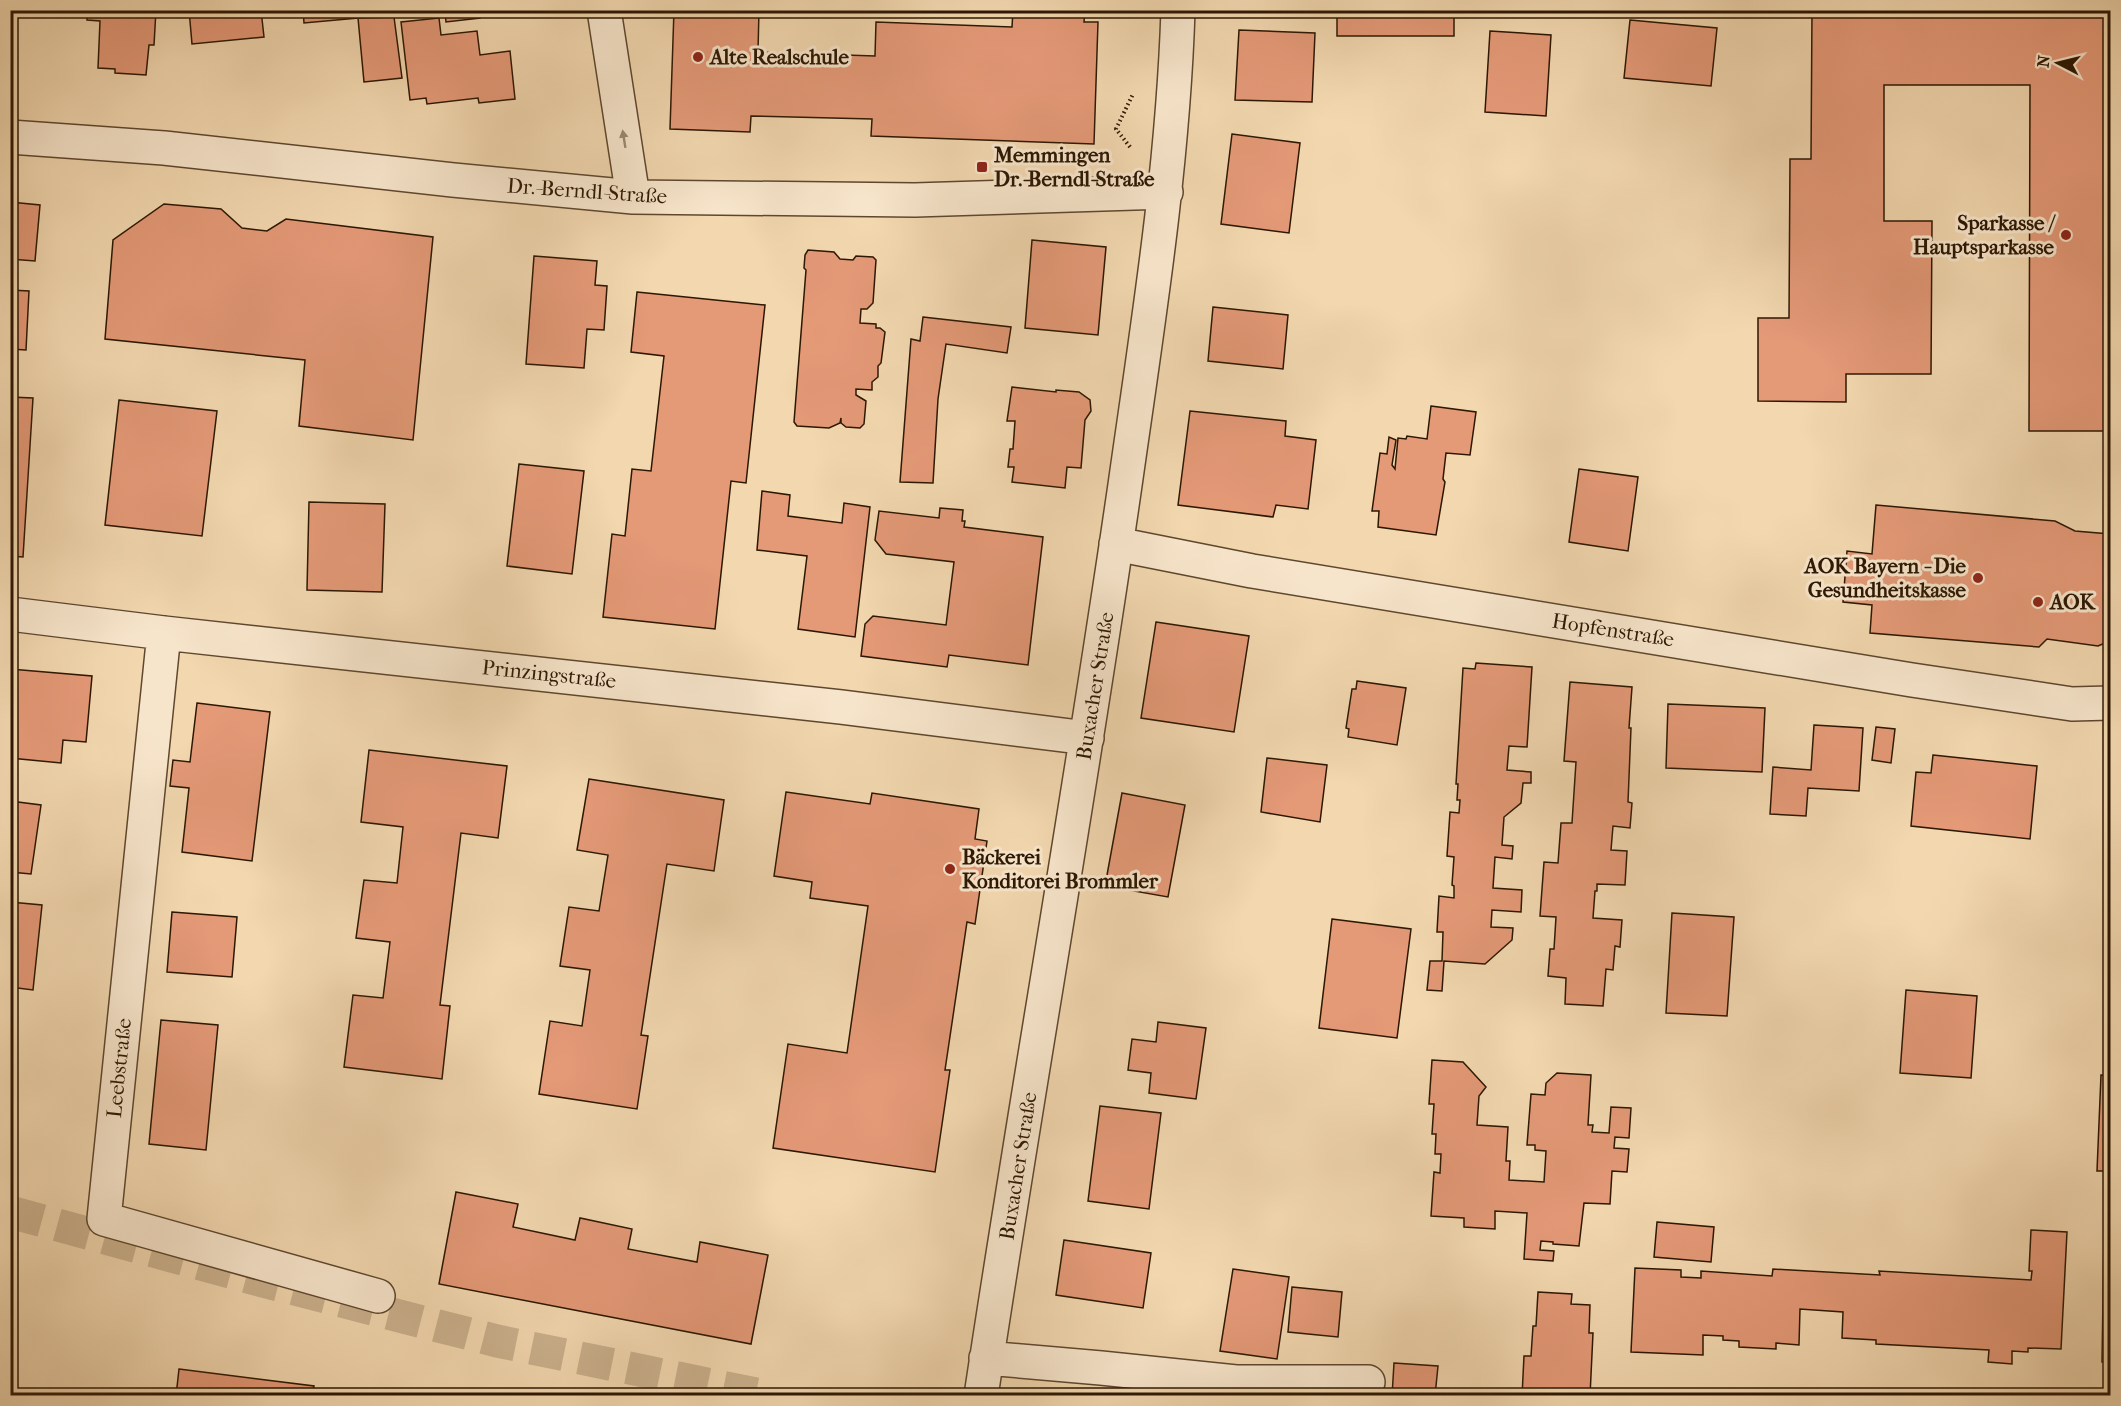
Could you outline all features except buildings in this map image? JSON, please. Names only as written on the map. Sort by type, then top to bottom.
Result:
[{"type":"street","points":[[604,10],[633,197]]},
{"type":"street","name":"Buxacher Straße","points":[[981,1395],[1116,544],[1166,192],[1176,70],[1178,10]]},
{"type":"street","name":"Dr.-Berndl-Straße","points":[[10,137],[164,148],[633,197],[915,200],[1166,192]]},
{"type":"street","name":"Hopfenstraße","points":[[1116,544],[1252,571],[1912,680],[2072,704],[2110,703]]},
{"type":"street","name":"Prinzingstraße","points":[[10,614],[164,633],[829,705],[1087,738]]},
{"type":"street","name":"Leebstraße","points":[[164,633],[104,1220],[378,1296]]},
{"type":"street","points":[[986,1358],[1236,1382],[1368,1382]]},
{"type":"tunnel","points":[[10,1212],[263,1281],[497,1341],[766,1396]]},
{"type":"place","name":"Alte Realschule","points":[[698,57]]},
{"type":"place","name":"Memmingen Dr.-Berndl-Straße","points":[[982,167]]},
{"type":"place","name":"Sparkasse / Hauptsparkasse","points":[[2066,235]]},
{"type":"place","name":"AOK Bayern - Die Gesundheitskasse","points":[[1978,578]]},
{"type":"place","name":"AOK","points":[[2038,602]]},
{"type":"place","name":"Bäckerei Konditorei Brommler","points":[[950,869]]}]
